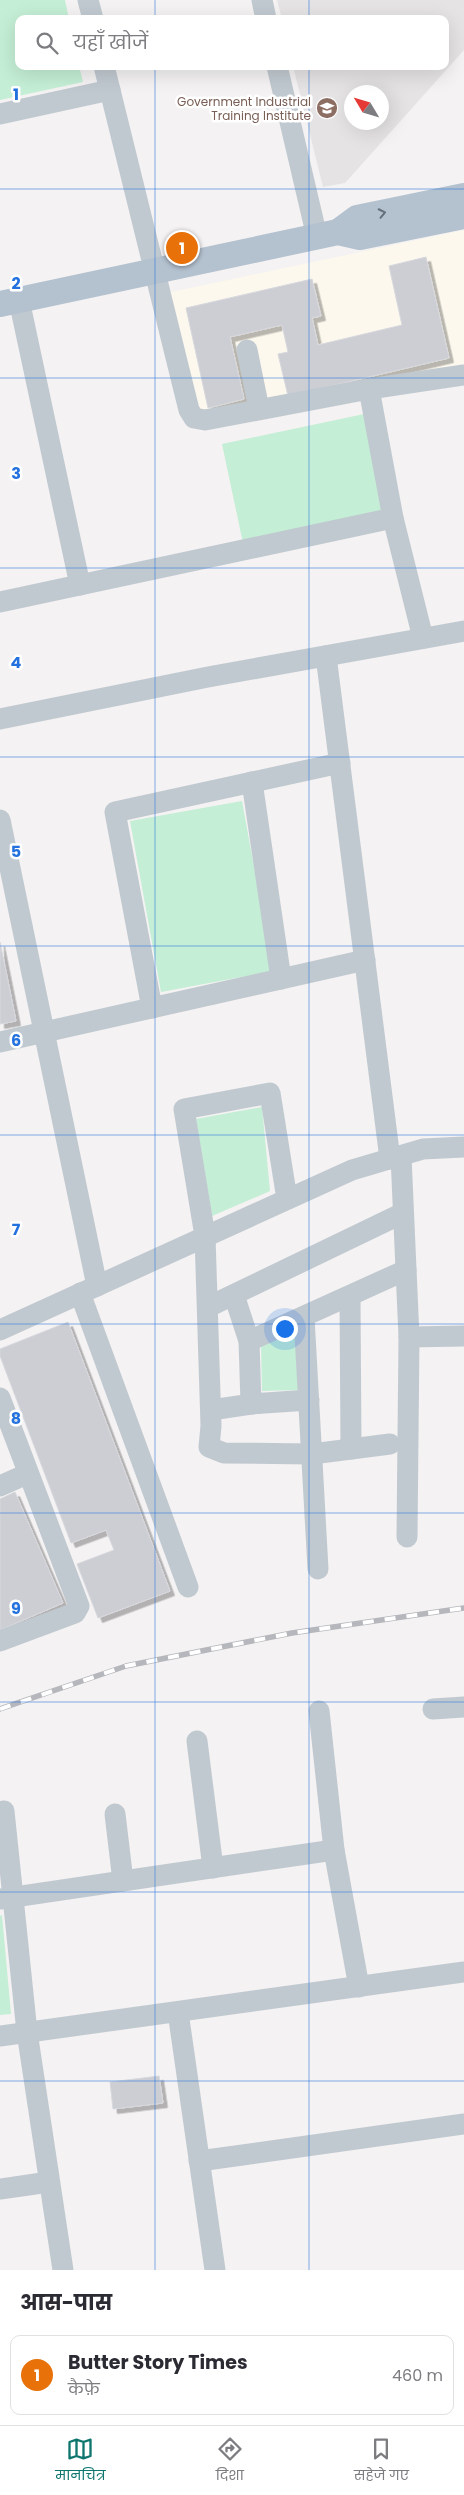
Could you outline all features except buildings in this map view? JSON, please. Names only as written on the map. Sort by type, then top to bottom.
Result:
[{"type":"main road","points":[[10,302],[327,234],[357,218],[464,196]]},
{"type":"main road","points":[[327,234],[360,237],[464,216]]},
{"type":"street","points":[[88,0],[92,15]]},
{"type":"street","points":[[262,0],[265,15]]},
{"type":"street","points":[[105,70],[189,410],[194,418],[205,420],[369,389],[464,375]]},
{"type":"street","points":[[278,70],[327,234]]},
{"type":"street","points":[[0,114],[110,90]]},
{"type":"street","points":[[10,302],[80,585]]},
{"type":"street","points":[[247,350],[259,409]]},
{"type":"street","points":[[369,389],[393,518],[424,638]]},
{"type":"street","points":[[0,602],[393,518]]},
{"type":"street","points":[[0,719],[464,631]]},
{"type":"street","points":[[326,656],[365,960],[403,1213],[409,1337],[407,1538]]},
{"type":"street","points":[[152,1008],[115,812],[340,763]]},
{"type":"street","points":[[252,782],[281,979]]},
{"type":"street","points":[[0,820],[44,1032],[89,1289],[188,1587]]},
{"type":"street","points":[[0,1042],[365,960]]},
{"type":"street","points":[[287,1200],[270,1094],[184,1109],[205,1236],[211,1410],[209,1447],[224,1453],[312,1454],[390,1444]]},
{"type":"street","points":[[0,1330],[352,1170],[423,1149],[464,1147]]},
{"type":"street","points":[[208,1307],[403,1213]]},
{"type":"street","points":[[249,1341],[406,1270]]},
{"type":"street","points":[[234,1294],[249,1341],[251,1404],[309,1400]]},
{"type":"street","points":[[350,1296],[351,1449]]},
{"type":"street","points":[[304,1317],[318,1569]]},
{"type":"street","points":[[409,1337],[464,1336]]},
{"type":"street","points":[[0,1398],[27,1474],[79,1606],[75,1614],[0,1641]]},
{"type":"street","points":[[211,1410],[259,1403]]},
{"type":"street","points":[[0,1486],[27,1474]]},
{"type":"street","points":[[433,1709],[464,1707]]},
{"type":"street","points":[[319,1711],[334,1850],[358,1987]]},
{"type":"street","points":[[197,1741],[213,1868]]},
{"type":"street","points":[[4,1811],[6,1898],[63,2270]]},
{"type":"street","points":[[115,1814],[123,1881]]},
{"type":"street","points":[[6,1898],[334,1850]]},
{"type":"street","points":[[0,2036],[464,1972]]},
{"type":"street","points":[[178,2012],[215,2270]]},
{"type":"street","points":[[199,2161],[464,2124]]},
{"type":"street","points":[[0,2189],[50,2182]]},
{"type":"shaded area","name":"Government Industrial Training Institute","points":[[277,0],[464,0],[464,50],[449,67],[449,15],[281,15]]},
{"type":"shaded area","name":"Government Industrial Training Institute","points":[[294,70],[446,70],[345,183],[323,187]]},
{"type":"shaded area","points":[[464,230],[464,366],[200,422],[167,293]]},
{"type":"green space","points":[[0,0],[65,0],[68,15],[15,15],[15,70],[80,70],[83,82],[0,100]]},
{"type":"green space","points":[[369,413],[390,511],[243,543],[222,444]]},
{"type":"green space","points":[[242,801],[273,971],[161,992],[130,821]]},
{"type":"green space","points":[[262,1107],[270,1191],[212,1216],[196,1119]]},
{"type":"green space","points":[[299,1330],[299,1390],[262,1391],[261,1344]]},
{"type":"green space","points":[[2,1915],[11,2014],[0,2015],[0,1916]]},
{"type":"railway","points":[[0,1709],[126,1666],[292,1633],[464,1608]]},
{"type":"place","name":"Government Industrial Training Institute","points":[[327,108]]},
{"type":"place","name":"Butter Story Times","points":[[182,248]]}]
